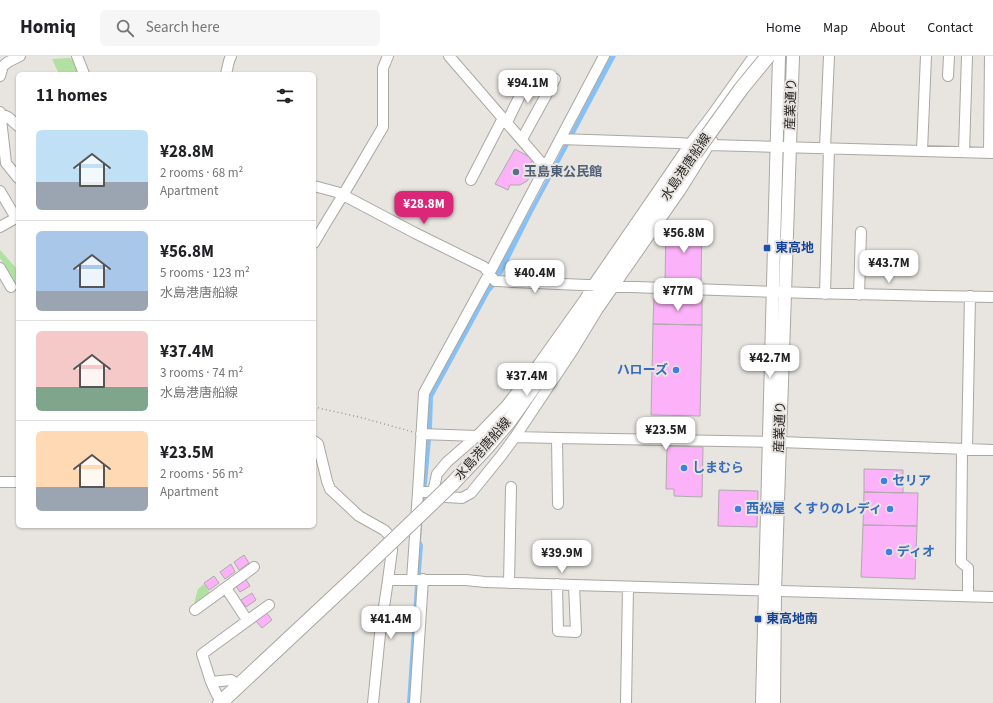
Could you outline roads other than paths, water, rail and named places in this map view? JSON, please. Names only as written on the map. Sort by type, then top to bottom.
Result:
[{"type":"main road","name":"水島港唐船線","points":[[218,699],[239,685],[358,574],[452,484],[487,448],[510,420],[604,286],[693,148],[768,56]]},
{"type":"street","points":[[0,76],[3,66],[20,56]]},
{"type":"street","points":[[78,56],[83,72]]},
{"type":"street","points":[[226,72],[231,56]]},
{"type":"street","points":[[316,240],[384,127],[383,68],[388,56]]},
{"type":"street","points":[[449,56],[545,167]]},
{"type":"street","points":[[412,580],[424,393],[489,274],[604,56]]},
{"type":"street","points":[[693,148],[715,111],[754,56]]},
{"type":"street","points":[[432,492],[437,474],[447,462],[480,439],[538,365],[586,298],[604,286],[680,191],[709,145],[762,70],[775,56]]},
{"type":"street","name":"産業通り","points":[[779,56],[777,146],[779,292]]},
{"type":"street","name":"産業通り","points":[[762,703],[770,591],[779,292],[790,147],[793,56]]},
{"type":"street","points":[[825,294],[829,56]]},
{"type":"street","points":[[922,151],[926,56]]},
{"type":"street","points":[[948,76],[949,56]]},
{"type":"street","points":[[964,152],[967,56]]},
{"type":"street","points":[[560,139],[677,143],[693,148],[709,145],[777,146],[991,153],[990,56]]},
{"type":"street","points":[[471,180],[529,77]]},
{"type":"street","points":[[522,139],[555,79]]},
{"type":"street","points":[[16,124],[8,116],[1,113],[6,163],[16,176]]},
{"type":"street","points":[[316,187],[340,193],[343,196],[484,267],[495,280],[604,286],[825,294],[993,297]]},
{"type":"street","points":[[0,191],[16,218],[0,227]]},
{"type":"street","points":[[859,295],[861,232]]},
{"type":"street","points":[[0,268],[11,287]]},
{"type":"street","points":[[418,492],[432,492],[446,497],[462,498],[471,493],[498,453],[515,437],[573,350],[598,309],[604,286]]},
{"type":"street","points":[[968,596],[968,568],[961,562],[970,296]]},
{"type":"street","points":[[421,434],[480,439]]},
{"type":"street","points":[[515,437],[774,442],[993,450]]},
{"type":"street","points":[[557,438],[558,504]]},
{"type":"street","points":[[316,443],[318,444],[330,489],[359,516],[384,530],[389,535],[392,550],[380,634],[373,703]]},
{"type":"street","points":[[0,482],[16,482]]},
{"type":"street","points":[[509,583],[511,487]]},
{"type":"street","points":[[195,610],[254,567]]},
{"type":"street","points":[[414,703],[423,579]]},
{"type":"street","points":[[388,580],[466,580],[484,582],[628,587],[993,597]]},
{"type":"street","points":[[557,584],[558,631],[576,632],[574,585]]},
{"type":"street","points":[[626,703],[628,587]]},
{"type":"street","points":[[226,588],[247,620]]},
{"type":"street","name":"産業通り","points":[[770,591],[774,703]]},
{"type":"street","points":[[218,699],[210,682],[202,654],[269,605]]},
{"type":"street","points":[[210,682],[231,680],[239,685]]},
{"type":"water","points":[[610,56],[616,56],[533,212],[497,284],[490,292],[433,397],[432,428],[421,541],[423,545],[411,703],[407,703],[425,438],[427,431],[428,397],[547,178]]},
{"type":"place","name":"玉島東公民館","points":[[516,172]]},
{"type":"place","name":"東高地","points":[[767,248]]},
{"type":"place","name":"ハローズ","points":[[676,370]]},
{"type":"place","name":"しまむら","points":[[684,468]]},
{"type":"place","name":"セリア","points":[[884,481]]},
{"type":"place","name":"西松屋","points":[[738,509]]},
{"type":"place","name":"くすりのレディ","points":[[890,509]]},
{"type":"place","name":"ディオ","points":[[889,552]]},
{"type":"place","name":"東高地南","points":[[758,619]]}]
